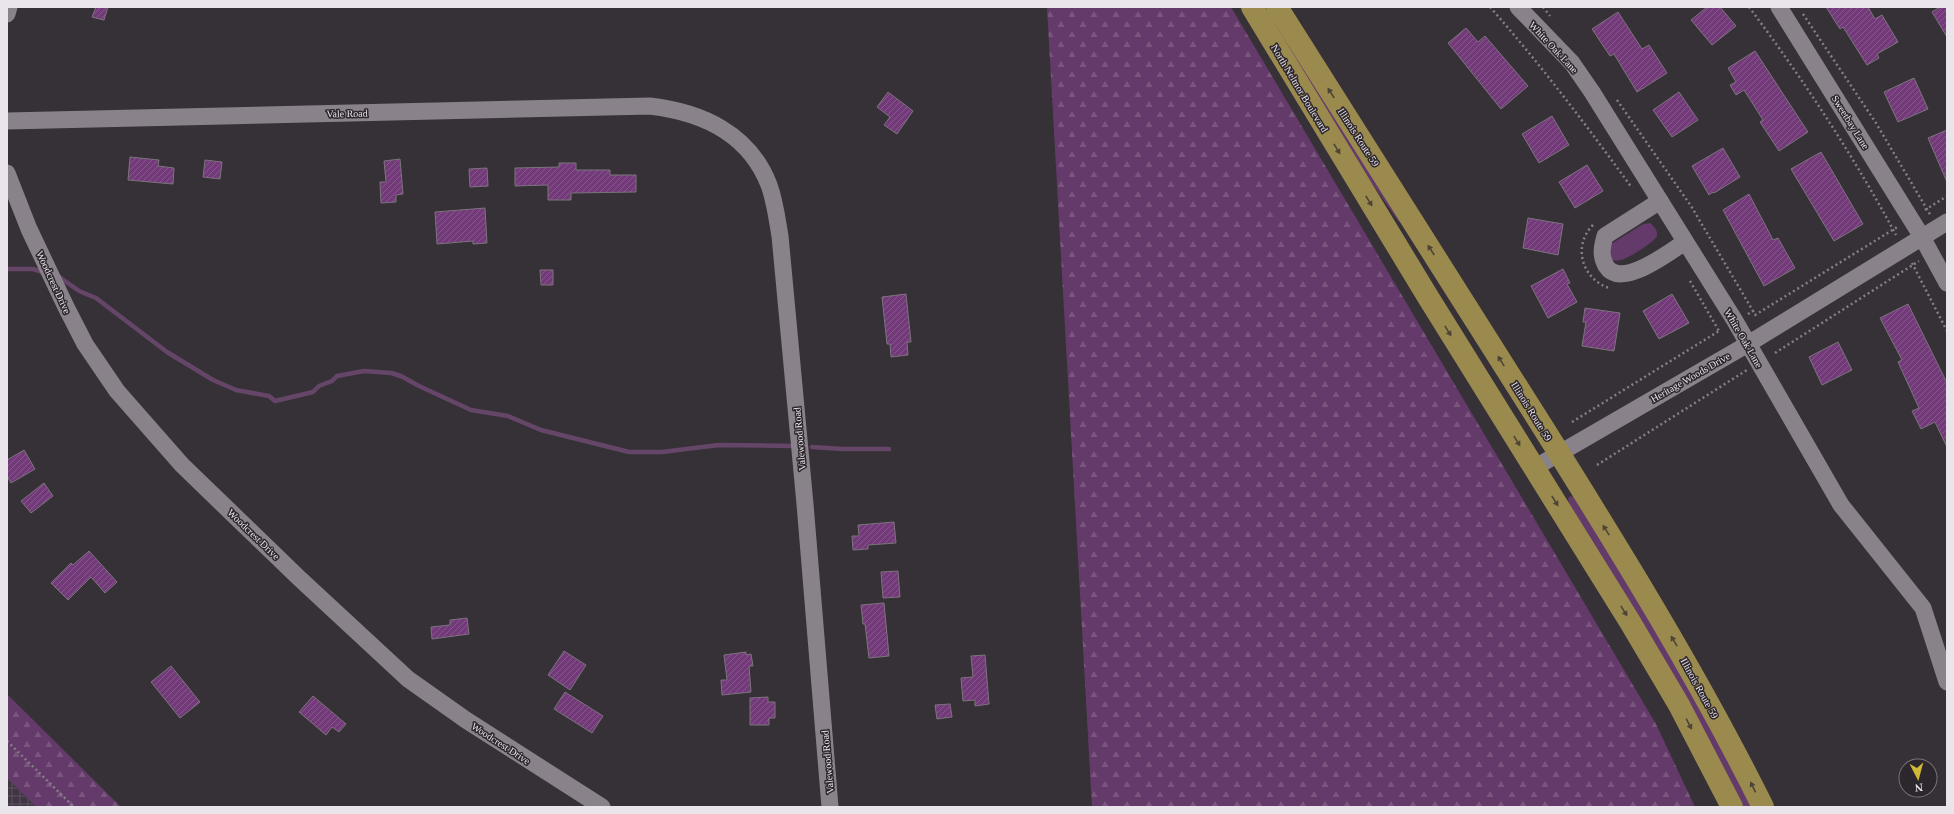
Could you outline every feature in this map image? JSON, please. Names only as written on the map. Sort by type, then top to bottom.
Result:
[{"type":"main road","name":"North Neltnor Boulevard","points":[[1252,7],[1348,168],[1534,468]]},
{"type":"main road","name":"Illinois Route 59","points":[[1282,15],[1559,453],[1701,686],[1763,807]]},
{"type":"main road","points":[[1534,468],[1630,622],[1679,705],[1732,807]]},
{"type":"street","points":[[7,14],[9,7]]},
{"type":"street","name":"White Oak Lane","points":[[1518,7],[1572,64],[1592,92],[1748,344],[1841,505],[1923,608],[1947,682]]},
{"type":"street","name":"Sweetbay Lane","points":[[1779,7],[1922,237],[1947,283]]},
{"type":"street","name":"Vale Road","points":[[7,121],[650,106],[687,112]]},
{"type":"street","name":"Valewood Road","points":[[687,112],[731,134],[753,158],[761,170],[773,197],[780,236],[805,504],[830,807]]},
{"type":"street","name":"Woodcrest Drive","points":[[7,173],[29,229],[85,344],[117,390],[182,464],[299,578],[408,679],[466,720],[602,807]]},
{"type":"street","points":[[1660,201],[1605,236],[1602,248],[1603,260],[1609,270],[1619,274],[1636,271],[1685,242]]},
{"type":"street","name":"Heritage Woods Drive","points":[[1534,468],[1748,344],[1947,222]]},
{"type":"path","points":[[1490,7],[1525,46],[1569,101],[1633,190]]},
{"type":"path","points":[[1543,7],[1552,18]]},
{"type":"path","points":[[1749,7],[1784,54],[1833,127],[1897,238]]},
{"type":"path","points":[[1803,13],[1876,123],[1931,216]]},
{"type":"path","points":[[1615,98],[1691,206],[1755,315],[1901,225]]},
{"type":"path","points":[[1920,213],[1947,196]]},
{"type":"path","points":[[1597,222],[1590,228],[1584,238],[1581,250],[1582,260],[1585,269],[1593,279],[1602,286],[1615,290]]},
{"type":"path","points":[[1776,352],[1919,260]]},
{"type":"path","points":[[1912,265],[1947,330]]},
{"type":"path","points":[[1688,279],[1719,331]]},
{"type":"path","points":[[1746,315],[1753,311]]},
{"type":"path","points":[[1572,422],[1725,328]]},
{"type":"path","points":[[1597,465],[1751,368]]},
{"type":"path","points":[[7,741],[74,807]]},
{"type":"shaded area","points":[[7,778],[36,807],[7,807]]},
{"type":"green space","points":[[1047,7],[1231,7],[1656,724],[1695,807],[1092,807]]},
{"type":"green space","points":[[1280,31],[1402,220],[1399,222],[1355,159],[1277,32]]},
{"type":"green space","points":[[1650,223],[1657,232],[1655,239],[1629,257],[1616,261],[1612,260],[1608,246],[1643,224]]},
{"type":"green space","points":[[1570,496],[1574,497],[1676,663],[1752,807],[1743,807],[1570,507],[1568,499]]},
{"type":"green space","points":[[7,694],[121,807],[36,807],[7,778]]},
{"type":"building","points":[[96,7],[108,7],[104,20],[92,17]]},
{"type":"building","points":[[1707,7],[1720,7],[1736,26],[1712,45],[1691,20]]},
{"type":"building","points":[[1826,7],[1868,7],[1875,19],[1882,15],[1898,42],[1877,54],[1879,58],[1867,65],[1843,27],[1840,29]]},
{"type":"building","points":[[1940,7],[1947,7],[1947,37],[1932,12]]},
{"type":"building","points":[[1618,12],[1642,49],[1649,45],[1667,73],[1637,92],[1614,54],[1610,56],[1592,29]]},
{"type":"building","points":[[1466,28],[1478,42],[1485,36],[1528,86],[1501,109],[1448,43]]},
{"type":"building","points":[[1755,51],[1808,132],[1779,151],[1760,122],[1763,120],[1744,90],[1736,95],[1730,85],[1736,82],[1728,68]]},
{"type":"building","points":[[1914,78],[1928,109],[1898,122],[1884,92]]},
{"type":"building","points":[[888,92],[913,111],[897,134],[884,125],[890,117],[877,107]]},
{"type":"building","points":[[1679,92],[1698,120],[1672,137],[1653,110]]},
{"type":"building","points":[[1552,116],[1569,145],[1539,163],[1522,134]]},
{"type":"building","points":[[1947,130],[1947,182],[1928,138]]},
{"type":"building","points":[[1723,148],[1740,177],[1709,195],[1692,166]]},
{"type":"building","points":[[1821,152],[1863,224],[1834,241],[1791,169]]},
{"type":"building","points":[[130,157],[159,160],[158,166],[174,168],[173,184],[128,180]]},
{"type":"building","points":[[400,159],[403,194],[396,195],[396,202],[381,203],[380,182],[386,182],[384,161]]},
{"type":"building","points":[[205,160],[222,162],[220,179],[203,177]]},
{"type":"building","points":[[559,163],[576,163],[576,170],[610,170],[610,175],[636,175],[636,192],[571,193],[571,200],[548,200],[548,185],[515,186],[515,168],[559,167]]},
{"type":"building","points":[[1587,165],[1603,191],[1575,208],[1559,182]]},
{"type":"building","points":[[487,168],[488,186],[470,187],[469,169]]},
{"type":"building","points":[[1749,194],[1773,240],[1778,238],[1795,268],[1764,286],[1723,210]]},
{"type":"building","points":[[485,208],[487,243],[473,244],[473,241],[437,244],[435,212]]},
{"type":"building","points":[[1528,218],[1563,224],[1558,255],[1523,248]]},
{"type":"building","points":[[1563,269],[1570,283],[1567,284],[1577,302],[1548,318],[1531,286]]},
{"type":"building","points":[[540,270],[553,270],[553,285],[541,285]]},
{"type":"building","points":[[906,294],[911,342],[907,342],[908,355],[891,357],[890,344],[887,344],[882,297]]},
{"type":"building","points":[[1672,294],[1689,323],[1659,339],[1643,311]]},
{"type":"building","points":[[1908,304],[1947,383],[1947,447],[1935,422],[1921,429],[1912,411],[1919,408],[1898,362],[1902,360],[1880,318]]},
{"type":"building","points":[[1585,308],[1620,313],[1614,351],[1582,346],[1586,322],[1583,322]]},
{"type":"building","points":[[1838,342],[1852,370],[1822,385],[1809,357]]},
{"type":"building","points":[[24,450],[35,469],[11,483],[7,476],[7,460]]},
{"type":"building","points":[[44,483],[53,496],[31,513],[21,501]]},
{"type":"building","points":[[894,522],[896,543],[868,545],[868,549],[853,550],[852,536],[859,536],[858,525]]},
{"type":"building","points":[[89,551],[117,582],[105,593],[91,577],[68,600],[51,583],[71,563],[73,565]]},
{"type":"building","points":[[898,571],[900,597],[883,598],[881,572]]},
{"type":"building","points":[[884,603],[889,656],[869,658],[861,605]]},
{"type":"building","points":[[467,618],[469,634],[432,639],[431,627],[450,625],[450,620]]},
{"type":"building","points":[[564,651],[586,665],[570,690],[548,675]]},
{"type":"building","points":[[746,652],[746,655],[751,654],[753,666],[749,666],[751,692],[722,695],[721,680],[727,680],[724,655]]},
{"type":"building","points":[[985,655],[989,704],[975,706],[975,700],[963,701],[961,678],[973,677],[971,656]]},
{"type":"building","points":[[171,666],[200,702],[180,718],[151,682]]},
{"type":"building","points":[[565,692],[603,716],[592,733],[554,709]]},
{"type":"building","points":[[313,696],[346,724],[339,732],[332,727],[326,735],[299,712]]},
{"type":"building","points":[[768,697],[768,702],[775,702],[775,718],[769,718],[769,725],[750,725],[750,698]]},
{"type":"building","points":[[950,704],[952,717],[937,719],[935,705]]},
{"type":"waterway","points":[[7,269],[33,269],[43,272]]},
{"type":"waterway","points":[[58,276],[79,291],[96,298],[167,352],[213,380],[236,390],[269,396],[275,401],[313,392],[319,386],[332,381],[337,376],[364,371],[391,373],[401,376],[471,410],[508,416],[541,430],[629,452],[662,452],[719,445],[794,446]]},
{"type":"waterway","points":[[812,447],[889,449]]}]
